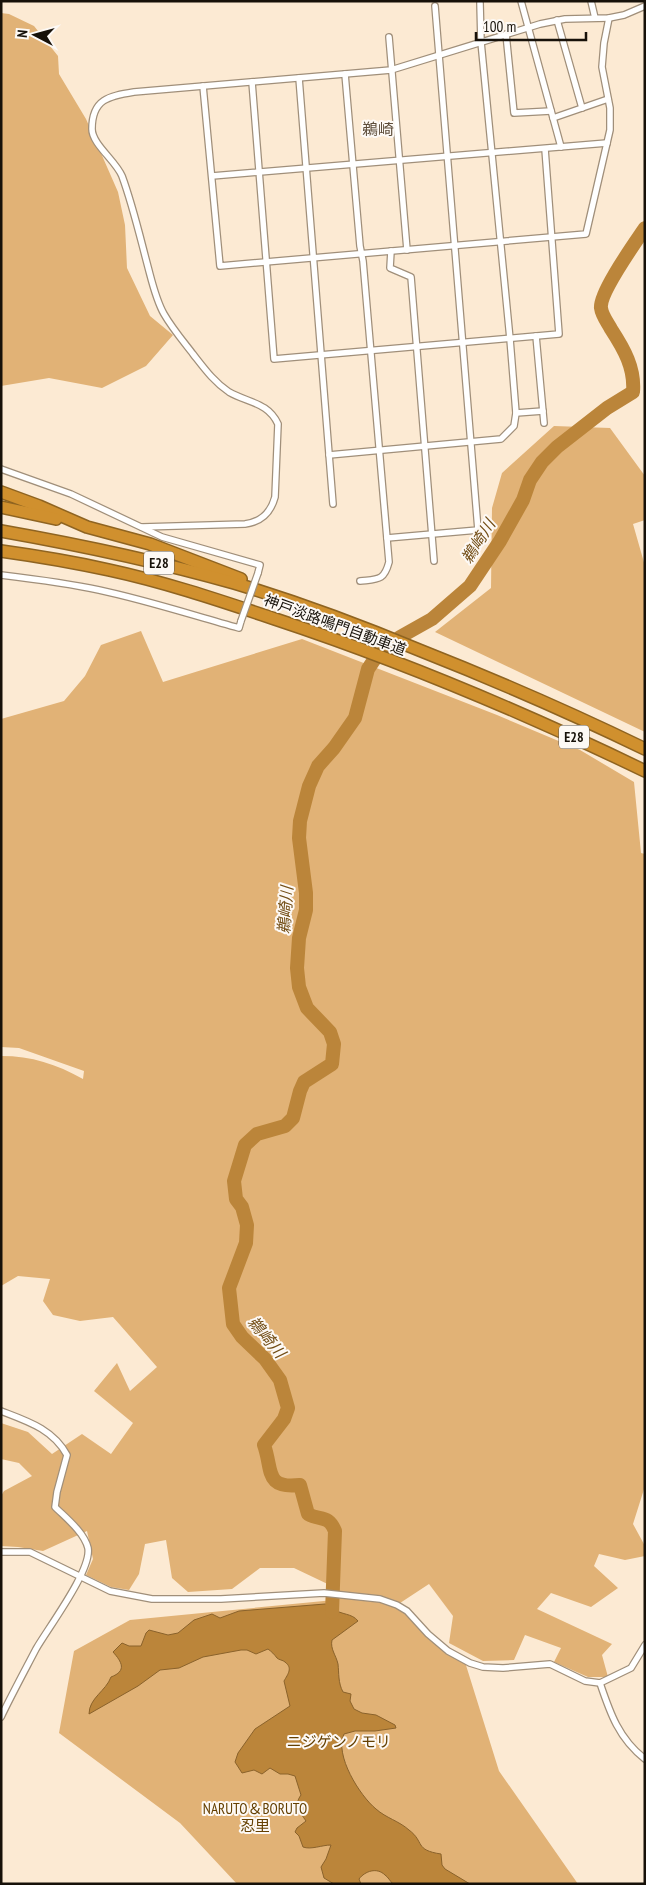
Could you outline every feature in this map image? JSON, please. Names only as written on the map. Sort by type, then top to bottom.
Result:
[{"type":"highway","points":[[1,492],[88,527]]},
{"type":"highway","points":[[1,507],[88,527],[150,544],[194,560],[282,598]]},
{"type":"highway","name":"神戸淡路鳴門自動車道","points":[[1,531],[133,556],[282,598],[399,642],[512,688],[645,749]]},
{"type":"highway","name":"神戸淡路鳴門自動車道","points":[[1,553],[29,555],[111,570],[232,604],[445,680],[645,771]]},
{"type":"street","points":[[521,1],[561,147]]},
{"type":"street","points":[[591,1],[595,18]]},
{"type":"street","points":[[329,455],[500,439],[514,426],[516,413],[481,42],[480,3]]},
{"type":"street","points":[[387,538],[478,530],[435,6]]},
{"type":"street","points":[[142,527],[254,522],[268,512],[275,497],[278,424],[268,409],[230,392],[214,380],[164,312],[151,279],[121,174],[95,140],[92,131],[95,110],[101,102],[110,96],[134,92],[392,70],[557,20],[609,18],[645,6]]},
{"type":"street","points":[[203,86],[220,266],[586,234],[610,130],[608,99],[602,67],[609,18]]},
{"type":"street","points":[[557,20],[582,108]]},
{"type":"street","points":[[506,34],[514,114],[552,114],[582,108],[608,99]]},
{"type":"street","points":[[389,37],[407,250]]},
{"type":"street","points":[[345,74],[389,562],[386,573],[380,578],[360,581]]},
{"type":"street","points":[[299,78],[333,504]]},
{"type":"street","points":[[252,82],[274,359],[559,334],[545,149]]},
{"type":"street","points":[[212,176],[607,144]]},
{"type":"street","points":[[391,251],[390,268],[411,277],[434,561]]},
{"type":"street","points":[[536,336],[544,423]]},
{"type":"street","points":[[516,413],[543,411]]},
{"type":"street","points":[[1,468],[71,494],[173,541],[260,565],[239,628],[161,605],[99,590],[60,582],[1,575]]},
{"type":"street","points":[[1,1411],[42,1428],[55,1439],[67,1455],[55,1507],[73,1525],[88,1548],[88,1559],[80,1577],[37,1648],[1,1718]]},
{"type":"street","points":[[1,1552],[30,1552],[110,1591],[152,1599],[221,1599],[324,1593],[380,1599],[407,1611],[428,1634],[448,1651],[470,1663],[484,1667],[503,1668],[550,1664],[585,1681],[600,1683],[631,1668],[645,1645]]},
{"type":"street","points":[[600,1683],[613,1720],[632,1749],[645,1759]]},
{"type":"green space","points":[[1,13],[9,14],[34,26],[58,56],[59,74],[86,119],[118,192],[125,225],[127,268],[150,316],[173,335],[146,366],[102,388],[49,378],[1,386]]},
{"type":"green space","points":[[554,426],[610,428],[645,476],[645,520],[633,524],[645,566],[645,732],[435,632],[491,588],[492,508],[502,473]]},
{"type":"green space","points":[[141,631],[163,682],[302,639],[497,715],[580,750],[634,782],[641,853],[645,854],[645,1486],[633,1524],[645,1546],[645,1556],[625,1560],[599,1554],[594,1566],[618,1588],[591,1607],[551,1593],[537,1609],[612,1644],[602,1655],[608,1677],[588,1677],[554,1662],[561,1648],[525,1635],[514,1660],[483,1661],[449,1643],[453,1616],[429,1584],[397,1605],[465,1662],[499,1771],[578,1884],[237,1884],[180,1823],[59,1733],[74,1651],[130,1620],[334,1600],[336,1588],[294,1568],[260,1568],[232,1589],[188,1592],[172,1578],[166,1540],[145,1544],[139,1574],[129,1590],[111,1587],[86,1575],[93,1559],[87,1531],[43,1551],[1,1546],[1,1496],[4,1491],[32,1476],[19,1463],[1,1459],[1,1423],[28,1432],[52,1454],[82,1434],[111,1454],[133,1423],[94,1391],[117,1363],[130,1391],[157,1367],[113,1317],[80,1321],[53,1315],[43,1301],[50,1279],[18,1276],[1,1286],[1,1056],[23,1057],[44,1062],[83,1079],[84,1071],[19,1048],[1,1047],[1,719],[64,701],[85,676],[101,645]]},
{"type":"shaded area","points":[[325,1604],[333,1606],[337,1611],[356,1618],[358,1621],[332,1640],[338,1664],[341,1689],[343,1692],[351,1694],[350,1701],[354,1709],[362,1713],[376,1715],[395,1725],[396,1728],[355,1731],[344,1734],[342,1743],[343,1753],[350,1774],[363,1795],[376,1809],[414,1834],[423,1848],[441,1854],[442,1865],[445,1869],[470,1884],[393,1884],[378,1871],[371,1871],[362,1876],[359,1879],[361,1884],[334,1884],[324,1878],[321,1867],[331,1845],[303,1847],[299,1836],[295,1832],[306,1821],[297,1806],[301,1795],[295,1776],[280,1774],[270,1768],[262,1774],[254,1770],[242,1773],[235,1762],[238,1753],[255,1729],[290,1706],[284,1681],[289,1667],[268,1649],[256,1654],[247,1650],[241,1650],[203,1657],[179,1668],[160,1670],[138,1686],[89,1714],[92,1703],[111,1677],[116,1675],[121,1669],[121,1663],[113,1652],[122,1643],[129,1646],[141,1646],[149,1630],[168,1635],[178,1633],[194,1620],[212,1614],[220,1618],[239,1611]]},
{"type":"waterway","name":"鵜崎川","points":[[332,1612],[335,1531],[327,1520],[308,1514],[300,1485],[280,1484],[272,1476],[264,1445],[284,1419],[288,1408],[280,1380],[265,1359],[242,1337],[233,1324],[229,1288],[246,1243],[247,1225],[242,1207],[236,1199],[234,1181],[245,1145],[257,1134],[285,1126],[293,1118],[304,1082],[332,1064],[334,1044],[330,1032],[307,1008],[299,987],[297,968],[299,938],[306,910],[306,893],[299,838],[300,821],[309,786],[318,766],[334,748],[355,718],[368,669],[374,660],[400,637],[432,619],[470,586],[500,541],[523,500],[530,480],[542,462],[557,447],[607,408],[633,392],[632,375],[628,359],[604,317],[601,308],[611,280],[645,228]]},
{"type":"district","name":"鵜崎","points":[[378,129]]},
{"type":"park label","name":"ニジゲンノモリ","points":[[339,1742]]},
{"type":"park label","name":"NARUTO＆BORUTO 忍里","points":[[255,1818]]}]
